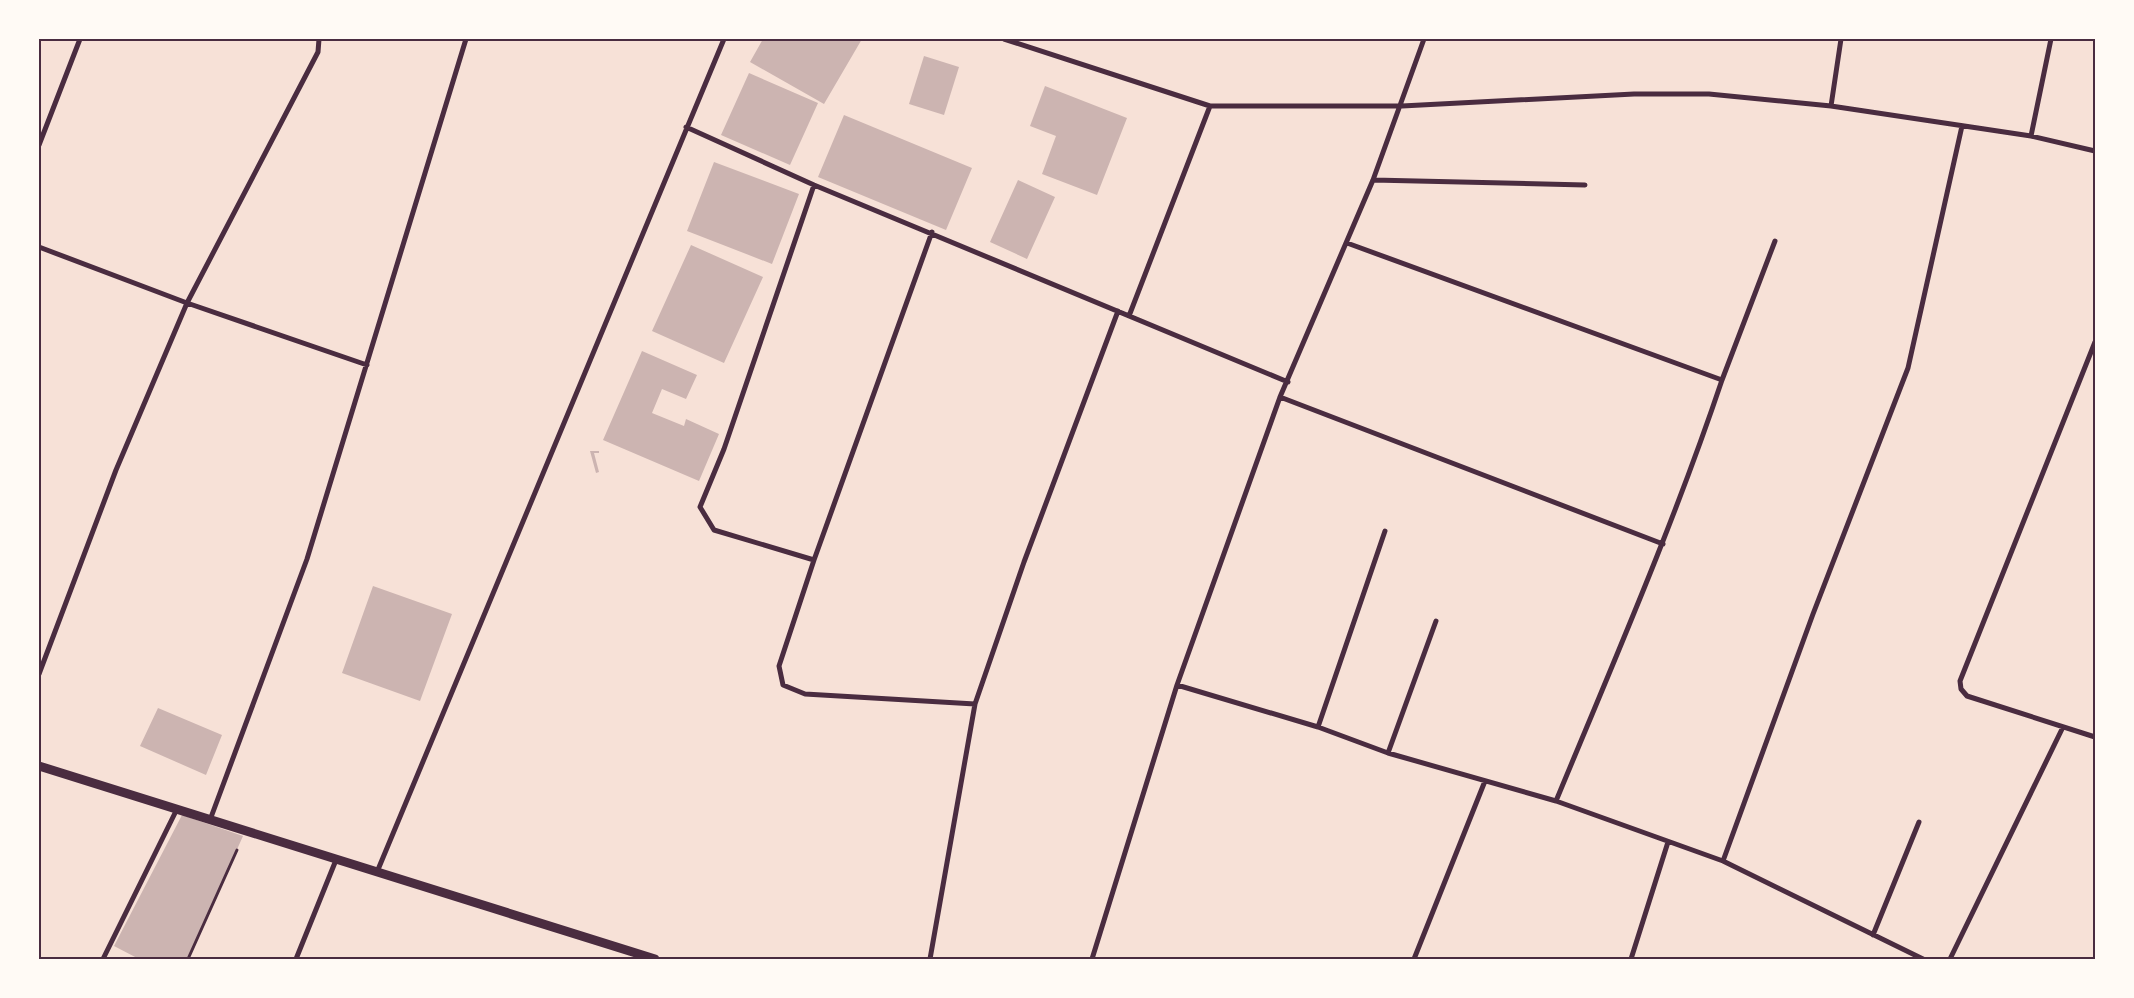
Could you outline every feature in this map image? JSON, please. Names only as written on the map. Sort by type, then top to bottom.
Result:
[{"type":"street","points":[[39,145],[80,39]]},
{"type":"street","points":[[39,674],[112,478],[186,303],[318,52],[319,39]]},
{"type":"street","points":[[210,820],[306,559],[466,39]]},
{"type":"street","points":[[377,872],[724,39]]},
{"type":"street","points":[[1004,39],[1210,106],[1402,106],[1634,94],[1708,94],[1831,106],[2031,136],[2095,151]]},
{"type":"street","points":[[1092,959],[1177,685],[1280,397],[1373,180],[1402,106],[1424,39]]},
{"type":"street","points":[[1831,106],[1842,39]]},
{"type":"street","points":[[2031,136],[2051,39]]},
{"type":"street","points":[[1130,316],[1210,106]]},
{"type":"street","points":[[1724,861],[1812,614],[1908,368],[1962,126]]},
{"type":"street","points":[[686,127],[814,185],[932,232],[1288,382]]},
{"type":"street","points":[[1373,180],[1585,185]]},
{"type":"street","points":[[814,185],[724,450],[700,507],[714,530],[814,560]]},
{"type":"street","points":[[932,232],[814,560],[779,666],[783,685],[805,694],[975,704]]},
{"type":"street","points":[[1556,801],[1691,473],[1722,380],[1775,241]]},
{"type":"street","points":[[1347,243],[1722,380]]},
{"type":"street","points":[[39,247],[186,303],[367,365]]},
{"type":"street","points":[[930,959],[975,704],[1024,562],[1118,311]]},
{"type":"street","points":[[2095,342],[2093,352],[1960,681],[1961,689],[1967,696],[2095,737]]},
{"type":"street","points":[[1280,397],[1663,544]]},
{"type":"street","points":[[1318,727],[1385,531]]},
{"type":"street","points":[[1388,753],[1436,620]]},
{"type":"street","points":[[1177,685],[1318,727],[1388,753],[1556,801],[1724,861],[1924,959]]},
{"type":"street","points":[[1950,959],[2063,727]]},
{"type":"street","points":[[39,766],[655,959]]},
{"type":"street","points":[[1414,959],[1485,781]]},
{"type":"street","points":[[103,959],[177,809]]},
{"type":"street","points":[[1873,935],[1919,822]]},
{"type":"street","points":[[1631,959],[1668,842]]},
{"type":"street","points":[[296,959],[336,860]]},
{"type":"path","points":[[188,959],[240,845]]},
{"type":"building","points":[[763,39],[862,39],[824,104],[750,62]]},
{"type":"building","points":[[924,56],[959,67],[944,115],[909,104]]},
{"type":"building","points":[[749,73],[818,103],[790,165],[721,135]]},
{"type":"building","points":[[1045,86],[1127,118],[1097,195],[1042,174],[1056,136],[1030,126]]},
{"type":"building","points":[[844,115],[972,168],[946,230],[818,177]]},
{"type":"building","points":[[714,162],[799,194],[772,264],[687,231]]},
{"type":"building","points":[[1018,180],[1055,197],[1027,259],[990,242]]},
{"type":"building","points":[[691,245],[763,277],[724,363],[652,331]]},
{"type":"building","points":[[642,351],[697,375],[686,399],[662,389],[652,413],[684,426],[686,419],[719,434],[699,481],[603,440]]},
{"type":"building","points":[[590,451],[599,451],[599,453],[594,453],[599,472],[596,473]]},
{"type":"building","points":[[373,586],[452,614],[420,701],[342,673]]},
{"type":"building","points":[[158,708],[222,735],[206,775],[140,746]]},
{"type":"building","points":[[182,815],[243,836],[188,959],[139,959],[114,946]]}]
